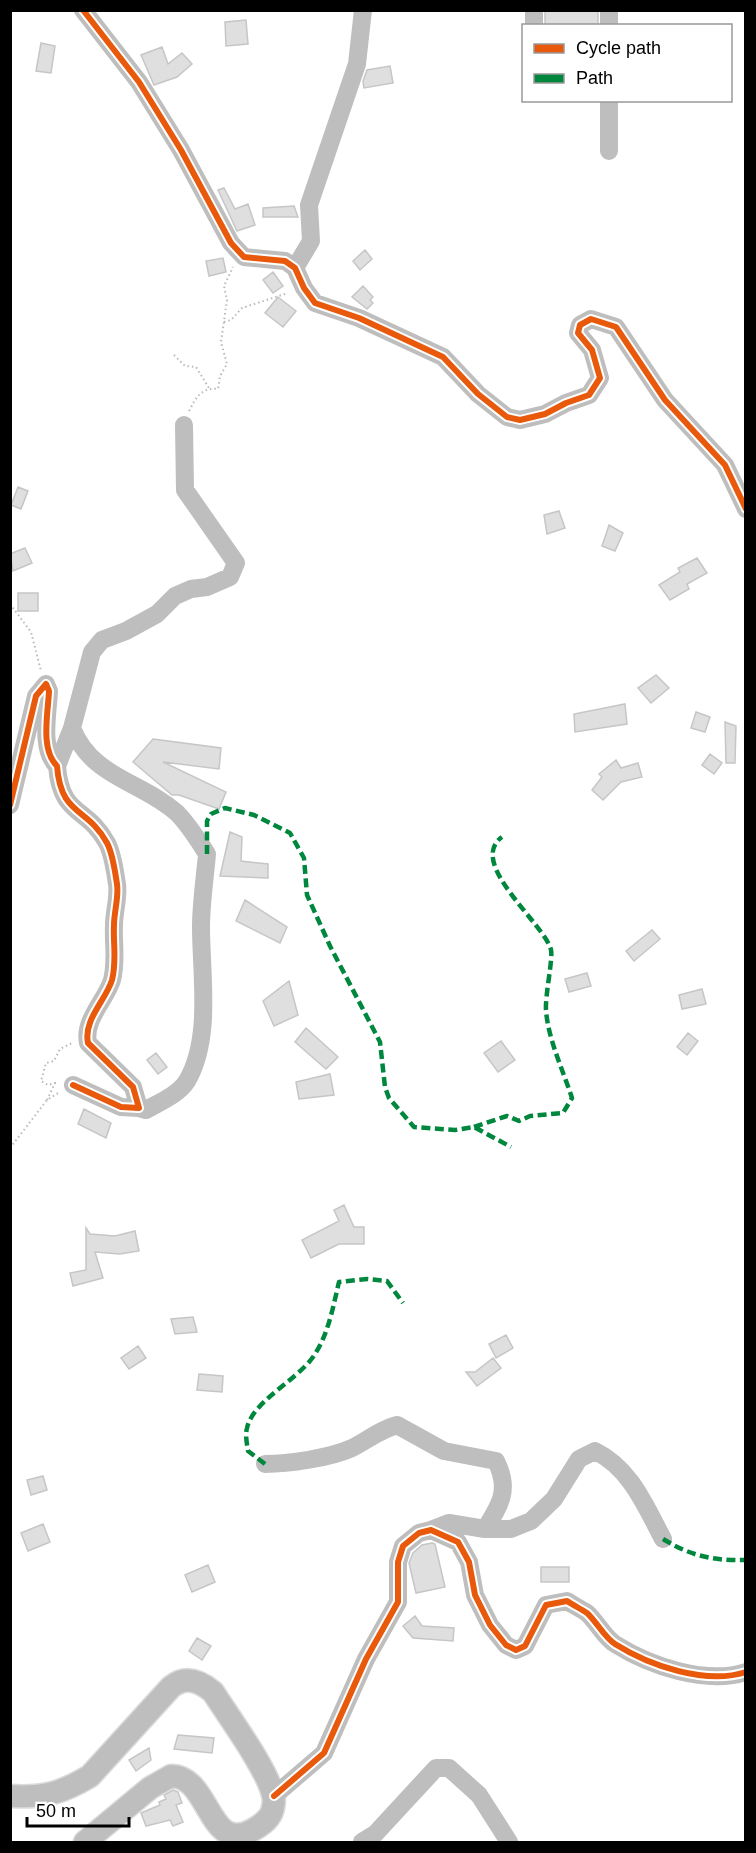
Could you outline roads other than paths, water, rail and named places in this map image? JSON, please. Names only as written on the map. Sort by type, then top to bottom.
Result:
[{"type":"main road","points":[[10,1796],[37,1798],[58,1793],[90,1776],[171,1687],[185,1680],[203,1683],[213,1692],[264,1774],[274,1796],[272,1814],[266,1822],[238,1840],[217,1824],[206,1803],[185,1780],[171,1776],[150,1788],[85,1842]]},
{"type":"street","points":[[83,10],[139,82],[181,150],[231,243],[244,256],[285,261],[295,268],[304,288],[315,303],[359,318],[443,357],[478,394],[507,417],[520,420],[545,414],[566,403],[590,395],[600,378],[592,350],[578,333],[580,325],[591,319],[616,327],[665,400],[725,465],[746,509]]},
{"type":"street","points":[[295,268],[311,241],[309,205],[357,64],[363,10]]},
{"type":"street","points":[[609,102],[609,151]]},
{"type":"street","points":[[138,1108],[133,1087],[88,1043],[86,1036],[98,1005],[108,990],[116,961],[114,927],[117,885],[108,844],[87,819],[64,800],[59,785],[57,766],[72,728],[92,652],[102,640],[126,631],[157,614],[175,596],[191,589],[207,587],[230,577],[236,563],[185,490],[184,425]]},
{"type":"street","points":[[10,805],[36,696],[45,684],[49,691],[50,759],[57,766]]},
{"type":"street","points":[[72,728],[78,743],[116,778],[127,780],[176,813],[207,854],[201,926],[204,996],[197,1058],[186,1083],[167,1098],[146,1110],[121,1107],[73,1085]]},
{"type":"street","points":[[265,1464],[287,1464],[351,1449],[382,1429],[398,1425],[444,1451],[496,1461],[504,1477],[501,1505],[485,1528]]},
{"type":"street","points":[[274,1796],[324,1753],[366,1659],[398,1602],[398,1562],[403,1546],[419,1533],[449,1523],[485,1528],[511,1528],[531,1521],[554,1499],[579,1459],[595,1451],[623,1470],[663,1539]]},
{"type":"street","points":[[430,1530],[458,1542],[470,1562],[475,1595],[490,1625],[506,1646],[516,1650],[525,1646],[546,1605],[567,1601],[587,1613],[613,1643],[646,1660],[693,1674],[736,1675],[746,1671]]},
{"type":"street","points":[[362,1842],[375,1834],[436,1768],[449,1768],[479,1795],[509,1842]]}]
